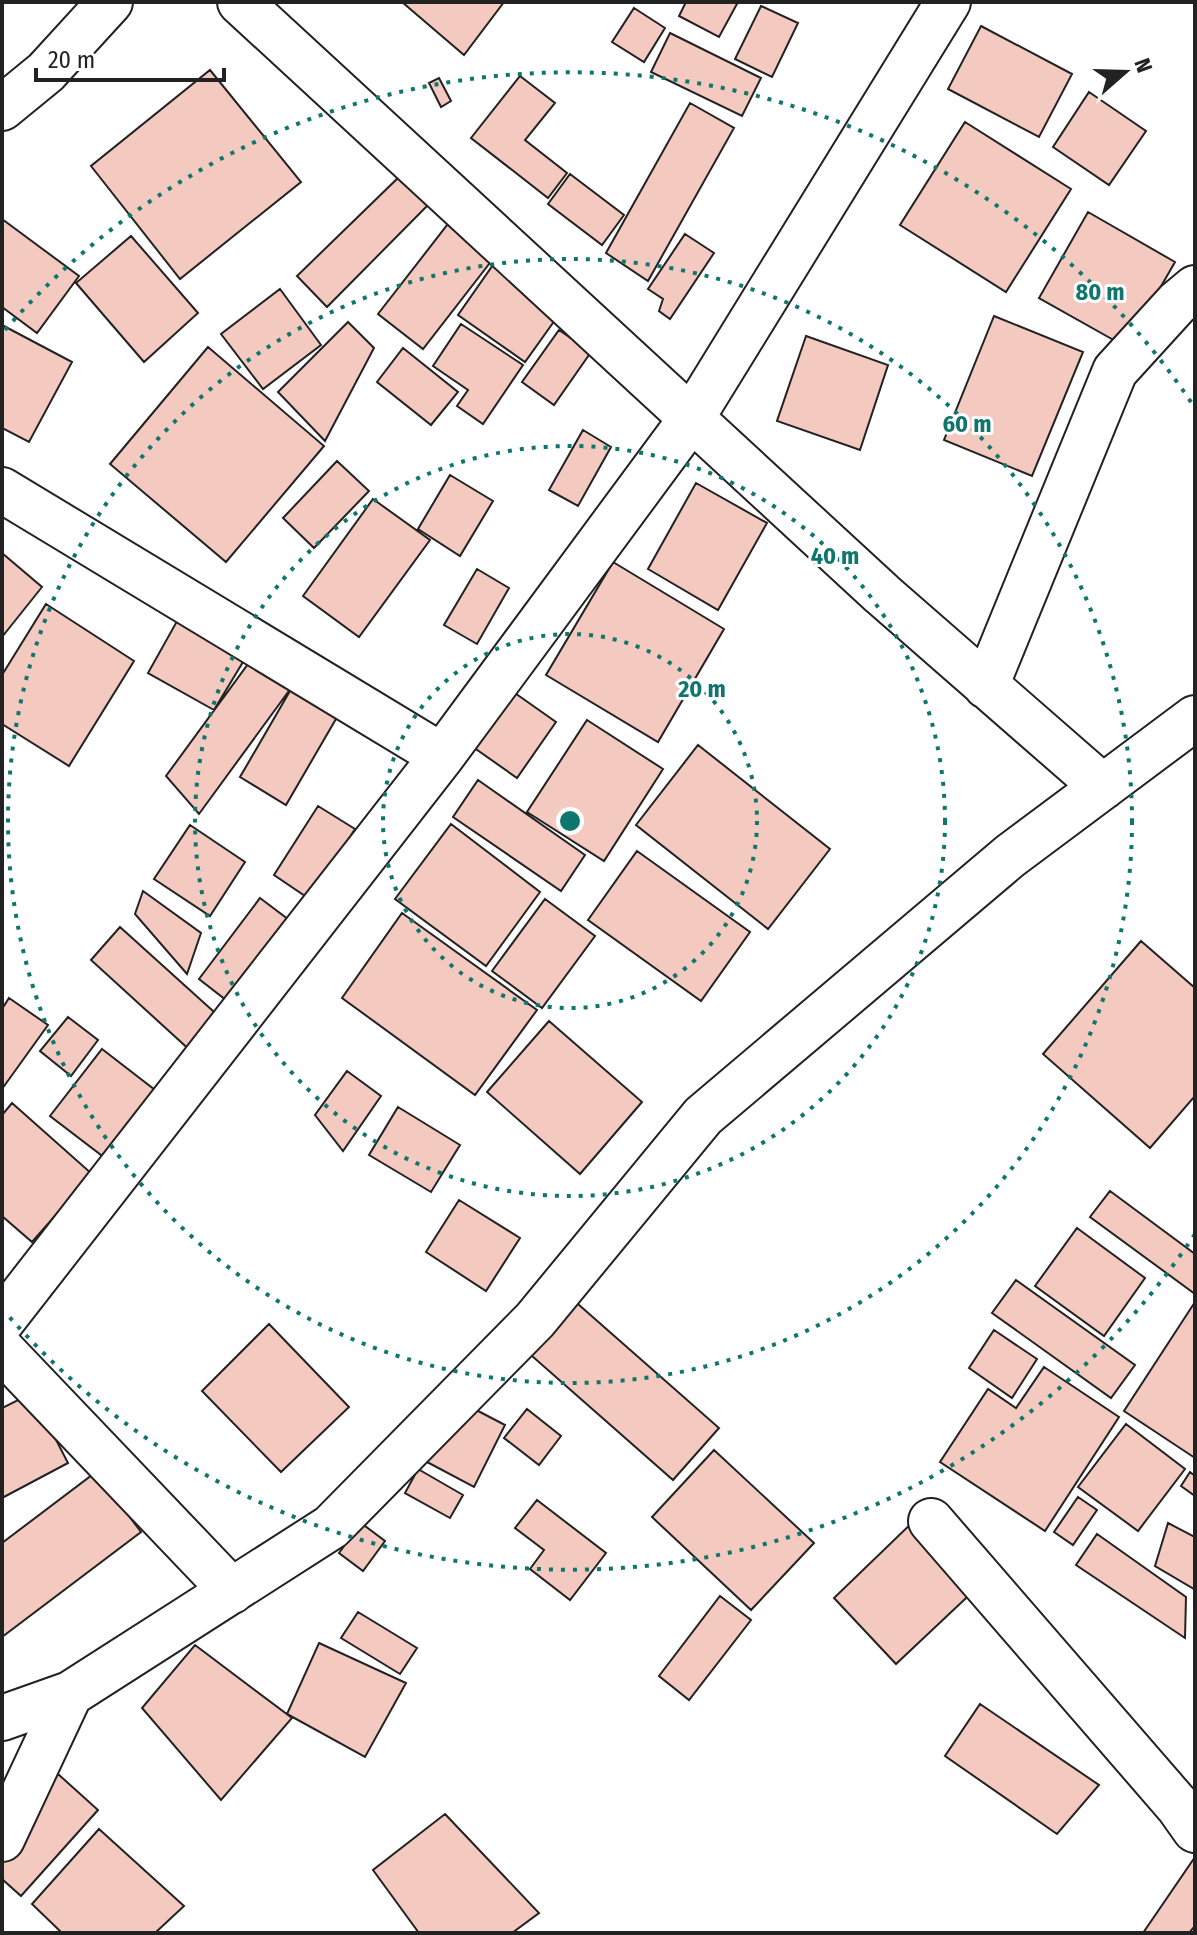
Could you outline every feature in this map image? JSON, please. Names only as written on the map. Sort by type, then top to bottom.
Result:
[{"type":"street","points":[[2,108],[46,72],[110,2]]},
{"type":"street","points":[[240,2],[882,594],[1103,787]]},
{"type":"street","points":[[2,1321],[442,756],[691,419],[948,2]]},
{"type":"street","points":[[986,686],[1115,371],[1177,303],[1195,288]]},
{"type":"street","points":[[2,490],[442,756]]},
{"type":"street","points":[[2,1718],[70,1694],[331,1527],[535,1320],[703,1116],[1010,856],[1195,718]]},
{"type":"street","points":[[2,1350],[232,1591]]},
{"type":"street","points":[[931,1521],[1168,1794],[1195,1830]]},
{"type":"street","points":[[2,1839],[70,1694]]},
{"type":"building","points":[[402,2],[504,2],[464,55]]},
{"type":"building","points":[[686,2],[738,2],[719,37],[679,16]]},
{"type":"building","points":[[761,6],[798,23],[772,77],[735,59]]},
{"type":"building","points":[[634,8],[665,28],[644,62],[612,42]]},
{"type":"building","points":[[981,26],[1072,74],[1039,137],[948,89]]},
{"type":"building","points":[[670,33],[761,78],[742,116],[651,72]]},
{"type":"building","points":[[210,70],[301,182],[180,279],[91,166]]},
{"type":"building","points":[[520,76],[555,103],[525,140],[567,173],[548,198],[471,138]]},
{"type":"building","points":[[439,78],[451,101],[441,107],[429,83]]},
{"type":"building","points":[[1089,92],[1146,131],[1109,185],[1053,147]]},
{"type":"building","points":[[690,103],[734,128],[648,281],[606,253]]},
{"type":"building","points":[[965,122],[1071,189],[1006,292],[900,225]]},
{"type":"building","points":[[570,174],[624,215],[602,245],[548,204]]},
{"type":"building","points":[[400,176],[429,204],[327,307],[297,276]]},
{"type":"building","points":[[1088,212],[1175,262],[1126,347],[1039,298]]},
{"type":"building","points":[[2,219],[79,276],[37,333],[2,307]]},
{"type":"building","points":[[451,220],[496,255],[423,349],[378,314]]},
{"type":"building","points":[[685,234],[714,253],[670,319],[659,311],[663,299],[648,289]]},
{"type":"building","points":[[131,236],[198,313],[144,362],[76,283]]},
{"type":"building","points":[[493,265],[560,313],[525,362],[458,315]]},
{"type":"building","points":[[280,289],[321,345],[263,389],[221,334]]},
{"type":"building","points":[[994,316],[1083,352],[1032,476],[944,440]]},
{"type":"building","points":[[348,322],[374,348],[325,441],[278,392]]},
{"type":"building","points":[[461,324],[523,365],[483,424],[457,406],[468,390],[433,366]]},
{"type":"building","points":[[2,325],[72,362],[29,442],[2,428]]},
{"type":"building","points":[[559,330],[591,352],[554,405],[522,382]]},
{"type":"building","points":[[806,336],[888,365],[860,450],[777,421]]},
{"type":"building","points":[[208,347],[324,446],[226,562],[110,464]]},
{"type":"building","points":[[403,348],[458,392],[431,425],[377,382]]},
{"type":"building","points":[[583,430],[611,447],[578,506],[549,490]]},
{"type":"building","points":[[337,461],[369,491],[314,548],[283,518]]},
{"type":"building","points":[[450,475],[493,501],[460,556],[418,529]]},
{"type":"building","points":[[696,483],[767,523],[718,610],[648,569]]},
{"type":"building","points":[[373,499],[430,540],[359,637],[303,596]]},
{"type":"building","points":[[2,553],[42,587],[2,637]]},
{"type":"building","points":[[613,562],[724,629],[658,742],[546,675]]},
{"type":"building","points":[[477,569],[509,588],[477,644],[444,625]]},
{"type":"building","points":[[46,604],[134,661],[69,766],[2,724],[2,675]]},
{"type":"building","points":[[181,614],[249,652],[214,710],[148,673]]},
{"type":"building","points":[[251,660],[291,688],[199,814],[166,776]]},
{"type":"building","points":[[294,684],[340,712],[286,805],[240,777]]},
{"type":"building","points":[[512,691],[556,722],[517,778],[473,747]]},
{"type":"building","points":[[587,720],[663,769],[604,861],[527,812]]},
{"type":"building","points":[[698,745],[830,849],[768,929],[636,825]]},
{"type":"building","points":[[478,780],[585,855],[561,891],[453,817]]},
{"type":"building","points":[[318,806],[355,829],[311,900],[274,875]]},
{"type":"building","points":[[451,824],[540,892],[486,966],[395,899]]},
{"type":"building","points":[[190,825],[245,862],[210,916],[154,879]]},
{"type":"building","points":[[637,851],[750,932],[701,1001],[588,920]]},
{"type":"building","points":[[143,891],[201,933],[187,974],[135,914]]},
{"type":"building","points":[[260,898],[297,926],[235,1007],[199,979]]},
{"type":"building","points":[[545,899],[595,936],[542,1008],[492,971]]},
{"type":"building","points":[[402,913],[537,1010],[475,1095],[342,998]]},
{"type":"building","points":[[120,927],[223,1020],[193,1053],[91,960]]},
{"type":"building","points":[[1141,941],[1195,988],[1195,1096],[1150,1148],[1043,1054]]},
{"type":"building","points":[[9,998],[48,1025],[2,1089],[2,1009]]},
{"type":"building","points":[[68,1017],[98,1040],[71,1076],[40,1051]]},
{"type":"building","points":[[549,1021],[642,1102],[580,1174],[487,1092]]},
{"type":"building","points":[[102,1049],[155,1090],[105,1158],[50,1116]]},
{"type":"building","points":[[347,1071],[381,1096],[343,1151],[315,1115]]},
{"type":"building","points":[[12,1103],[92,1174],[32,1242],[2,1216],[2,1115]]},
{"type":"building","points":[[398,1107],[460,1145],[431,1192],[369,1155]]},
{"type":"building","points":[[1110,1191],[1195,1254],[1195,1294],[1090,1217]]},
{"type":"building","points":[[459,1200],[520,1238],[486,1291],[426,1252]]},
{"type":"building","points":[[1077,1228],[1145,1278],[1104,1336],[1035,1286]]},
{"type":"building","points":[[1016,1280],[1135,1365],[1111,1398],[992,1313]]},
{"type":"building","points":[[570,1297],[719,1428],[673,1480],[524,1349]]},
{"type":"building","points":[[1193,1305],[1195,1307],[1195,1458],[1124,1411]]},
{"type":"building","points":[[269,1324],[349,1407],[281,1472],[202,1391]]},
{"type":"building","points":[[994,1330],[1037,1359],[1012,1398],[969,1368]]},
{"type":"building","points":[[1044,1367],[1119,1417],[1045,1531],[940,1462],[988,1389],[1016,1408]]},
{"type":"building","points":[[32,1393],[68,1463],[2,1498],[2,1408]]},
{"type":"building","points":[[459,1401],[505,1425],[474,1487],[427,1462]]},
{"type":"building","points":[[527,1409],[561,1436],[539,1465],[504,1438]]},
{"type":"building","points":[[1126,1424],[1185,1469],[1138,1531],[1078,1487]]},
{"type":"building","points":[[714,1450],[814,1543],[751,1610],[652,1517]]},
{"type":"building","points":[[418,1469],[463,1495],[450,1518],[405,1493]]},
{"type":"building","points":[[96,1472],[141,1532],[2,1637],[2,1543]]},
{"type":"building","points":[[1190,1472],[1195,1476],[1195,1496],[1181,1486]]},
{"type":"building","points":[[1078,1497],[1097,1510],[1073,1545],[1054,1532]]},
{"type":"building","points":[[537,1500],[606,1553],[570,1600],[530,1569],[544,1550],[515,1528]]},
{"type":"building","points":[[918,1517],[981,1584],[896,1664],[834,1598]]},
{"type":"building","points":[[361,1523],[385,1541],[363,1571],[339,1553]]},
{"type":"building","points":[[1168,1523],[1195,1537],[1194,1589],[1155,1566]]},
{"type":"building","points":[[1097,1534],[1186,1597],[1185,1638],[1076,1565]]},
{"type":"building","points":[[720,1596],[751,1620],[689,1700],[659,1676]]},
{"type":"building","points":[[358,1612],[417,1648],[400,1674],[341,1638]]},
{"type":"building","points":[[319,1643],[406,1683],[365,1757],[287,1714]]},
{"type":"building","points":[[195,1645],[292,1718],[221,1800],[142,1708]]},
{"type":"building","points":[[980,1704],[1099,1785],[1057,1834],[945,1756]]},
{"type":"building","points":[[58,1774],[98,1810],[21,1896],[2,1879],[2,1837]]},
{"type":"building","points":[[445,1814],[539,1913],[512,1933],[419,1933],[373,1870]]},
{"type":"building","points":[[99,1829],[184,1906],[155,1933],[62,1933],[32,1904]]},
{"type":"building","points":[[1195,1857],[1195,1926],[1189,1933],[1143,1933]]}]
